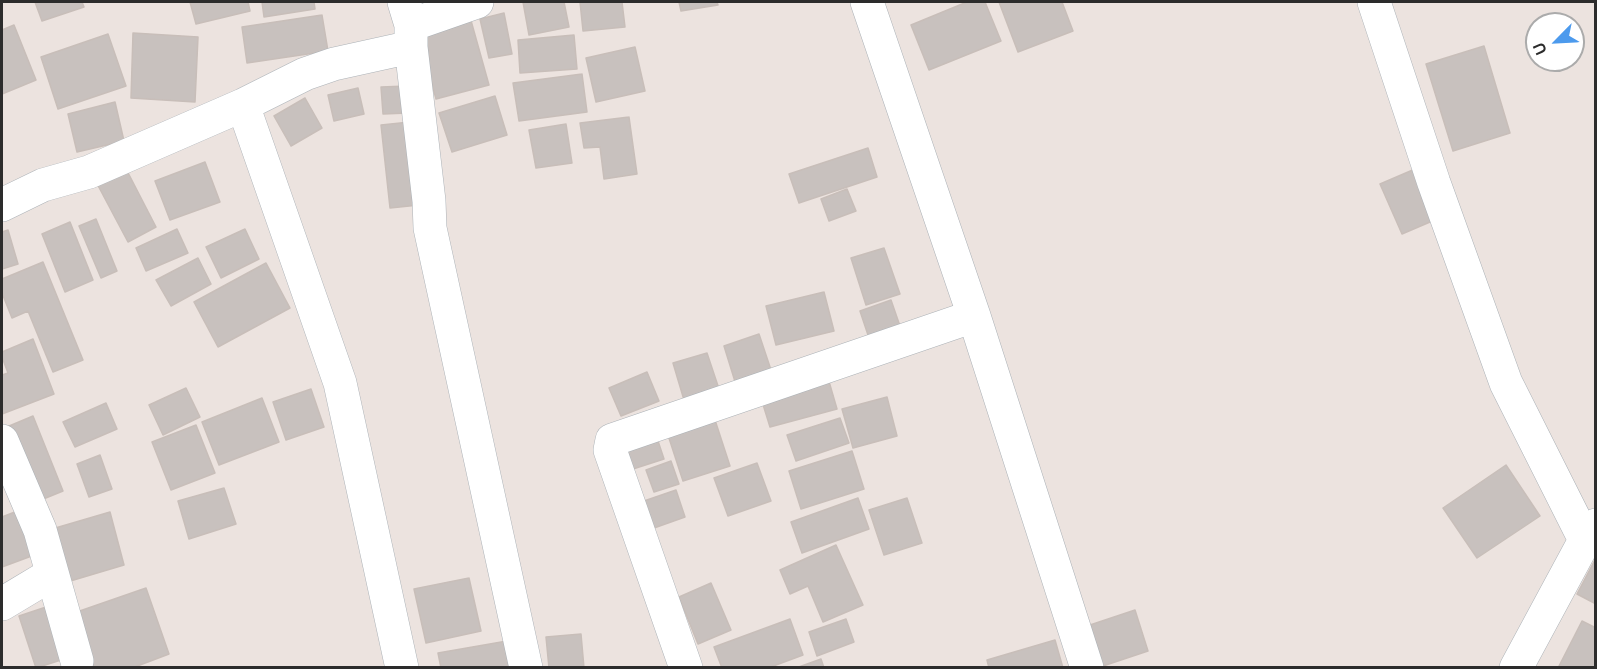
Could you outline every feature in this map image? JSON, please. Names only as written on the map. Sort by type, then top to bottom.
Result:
[{"type":"street","points":[[2,205],[43,185],[89,172],[243,105],[305,74],[334,64],[409,24],[477,2]]},
{"type":"street","points":[[867,2],[975,316],[1087,668]]},
{"type":"street","points":[[1374,2],[1434,183],[1506,383],[1590,533],[1516,668]]},
{"type":"street","points":[[409,24],[430,228],[526,668]]},
{"type":"street","points":[[243,105],[340,382],[402,668]]},
{"type":"street","points":[[686,668],[610,450],[612,440],[975,316]]},
{"type":"street","points":[[2,441],[40,530],[77,661]]},
{"type":"street","points":[[2,604],[52,574]]},
{"type":"building","points":[[35,2],[82,2],[84,7],[42,21]]},
{"type":"building","points":[[190,2],[248,2],[250,11],[196,24]]},
{"type":"building","points":[[262,2],[314,2],[315,9],[264,17]]},
{"type":"building","points":[[523,2],[564,2],[569,27],[529,35]]},
{"type":"building","points":[[580,2],[622,2],[625,27],[583,31]]},
{"type":"building","points":[[679,2],[717,2],[718,5],[681,11]]},
{"type":"building","points":[[967,2],[985,2],[1001,41],[929,70],[911,25]]},
{"type":"building","points":[[999,2],[1062,2],[1073,31],[1018,52]]},
{"type":"building","points":[[504,13],[512,54],[489,58],[480,19]]},
{"type":"building","points":[[322,15],[328,51],[247,63],[242,27]]},
{"type":"building","points":[[470,17],[489,85],[436,99],[418,31]]},
{"type":"building","points":[[14,25],[36,80],[2,94],[2,30]]},
{"type":"building","points":[[133,33],[198,37],[195,102],[131,98]]},
{"type":"building","points":[[108,34],[126,86],[58,109],[41,57]]},
{"type":"building","points":[[574,35],[577,69],[520,73],[518,40]]},
{"type":"building","points":[[1484,46],[1510,133],[1453,151],[1426,64]]},
{"type":"building","points":[[635,47],[645,91],[596,102],[586,58]]},
{"type":"building","points":[[582,74],[587,112],[519,121],[513,83]]},
{"type":"building","points":[[407,86],[408,113],[383,114],[381,87]]},
{"type":"building","points":[[358,88],[364,114],[334,121],[328,95]]},
{"type":"building","points":[[495,96],[507,135],[452,152],[439,113]]},
{"type":"building","points":[[305,98],[322,128],[291,146],[274,116]]},
{"type":"building","points":[[115,102],[124,141],[77,152],[68,114]]},
{"type":"building","points":[[629,117],[637,174],[604,179],[600,147],[584,148],[580,123]]},
{"type":"building","points":[[410,122],[419,205],[390,208],[381,125]]},
{"type":"building","points":[[566,124],[572,163],[536,168],[529,130]]},
{"type":"building","points":[[868,148],[877,177],[799,203],[789,174]]},
{"type":"building","points":[[205,162],[220,202],[170,220],[155,181]]},
{"type":"building","points":[[123,163],[156,227],[128,242],[94,178]]},
{"type":"building","points":[[1415,169],[1437,219],[1402,234],[1380,184]]},
{"type":"building","points":[[847,189],[856,211],[829,221],[821,199]]},
{"type":"building","points":[[96,219],[117,271],[101,278],[79,226]]},
{"type":"building","points":[[70,222],[93,280],[65,292],[42,234]]},
{"type":"building","points":[[177,229],[188,253],[146,271],[136,248]]},
{"type":"building","points":[[245,229],[259,259],[221,278],[206,247]]},
{"type":"building","points":[[8,230],[18,264],[2,269],[2,232]]},
{"type":"building","points":[[884,248],[900,294],[866,305],[851,258]]},
{"type":"building","points":[[198,258],[211,284],[171,306],[156,280]]},
{"type":"building","points":[[43,262],[83,360],[53,372],[28,311],[12,318],[2,293],[2,279]]},
{"type":"building","points":[[266,263],[290,308],[218,347],[194,302]]},
{"type":"building","points":[[824,292],[834,331],[776,345],[766,306]]},
{"type":"building","points":[[891,300],[901,329],[870,341],[860,311]]},
{"type":"building","points":[[759,334],[773,376],[737,388],[724,346]]},
{"type":"building","points":[[33,339],[54,394],[2,414],[2,375],[8,373],[2,352]]},
{"type":"building","points":[[707,353],[719,389],[684,400],[673,363]]},
{"type":"building","points":[[647,372],[659,401],[621,416],[609,388]]},
{"type":"building","points":[[828,378],[837,409],[770,427],[761,398]]},
{"type":"building","points":[[186,388],[200,417],[163,435],[149,405]]},
{"type":"building","points":[[311,389],[324,427],[286,440],[273,402]]},
{"type":"building","points":[[887,397],[897,436],[853,448],[842,409]]},
{"type":"building","points":[[262,398],[279,442],[219,465],[202,422]]},
{"type":"building","points":[[106,403],[117,429],[75,447],[63,422]]},
{"type":"building","points":[[33,416],[63,491],[31,504],[2,429]]},
{"type":"building","points":[[714,417],[730,466],[683,481],[667,432]]},
{"type":"building","points":[[840,418],[849,443],[796,461],[787,435]]},
{"type":"building","points":[[196,425],[215,473],[171,490],[152,442]]},
{"type":"building","points":[[656,435],[664,459],[633,469],[624,445]]},
{"type":"building","points":[[852,451],[864,489],[801,509],[789,471]]},
{"type":"building","points":[[100,455],[112,489],[89,497],[77,464]]},
{"type":"building","points":[[671,461],[679,484],[654,492],[646,470]]},
{"type":"building","points":[[757,463],[771,501],[728,516],[714,478]]},
{"type":"building","points":[[1506,465],[1540,516],[1477,558],[1443,508]]},
{"type":"building","points":[[224,488],[236,524],[189,539],[178,501]]},
{"type":"building","points":[[676,490],[685,517],[654,528],[644,501]]},
{"type":"building","points":[[858,498],[869,529],[802,553],[791,522]]},
{"type":"building","points":[[907,498],[922,543],[884,555],[869,510]]},
{"type":"building","points":[[20,510],[37,554],[2,567],[2,517]]},
{"type":"building","points":[[110,512],[124,565],[67,582],[52,529]]},
{"type":"building","points":[[836,545],[863,605],[823,622],[808,586],[790,594],[780,570]]},
{"type":"building","points":[[1596,558],[1596,604],[1577,594]]},
{"type":"building","points":[[469,578],[481,631],[426,643],[414,589]]},
{"type":"building","points":[[711,583],[731,630],[698,644],[679,597]]},
{"type":"building","points":[[146,588],[169,654],[132,668],[90,668],[71,614]]},
{"type":"building","points":[[46,607],[64,659],[36,668],[19,616]]},
{"type":"building","points":[[1135,610],[1148,651],[1097,668],[1084,627]]},
{"type":"building","points":[[790,619],[803,655],[768,668],[722,668],[714,647]]},
{"type":"building","points":[[846,619],[854,642],[817,656],[809,632]]},
{"type":"building","points":[[1582,621],[1596,628],[1596,668],[1558,668]]},
{"type":"building","points":[[581,634],[584,668],[549,668],[546,637]]},
{"type":"building","points":[[1055,640],[1063,668],[989,668],[987,660]]},
{"type":"building","points":[[507,641],[512,668],[441,668],[438,653]]},
{"type":"building","points":[[821,659],[824,668],[796,668]]}]
